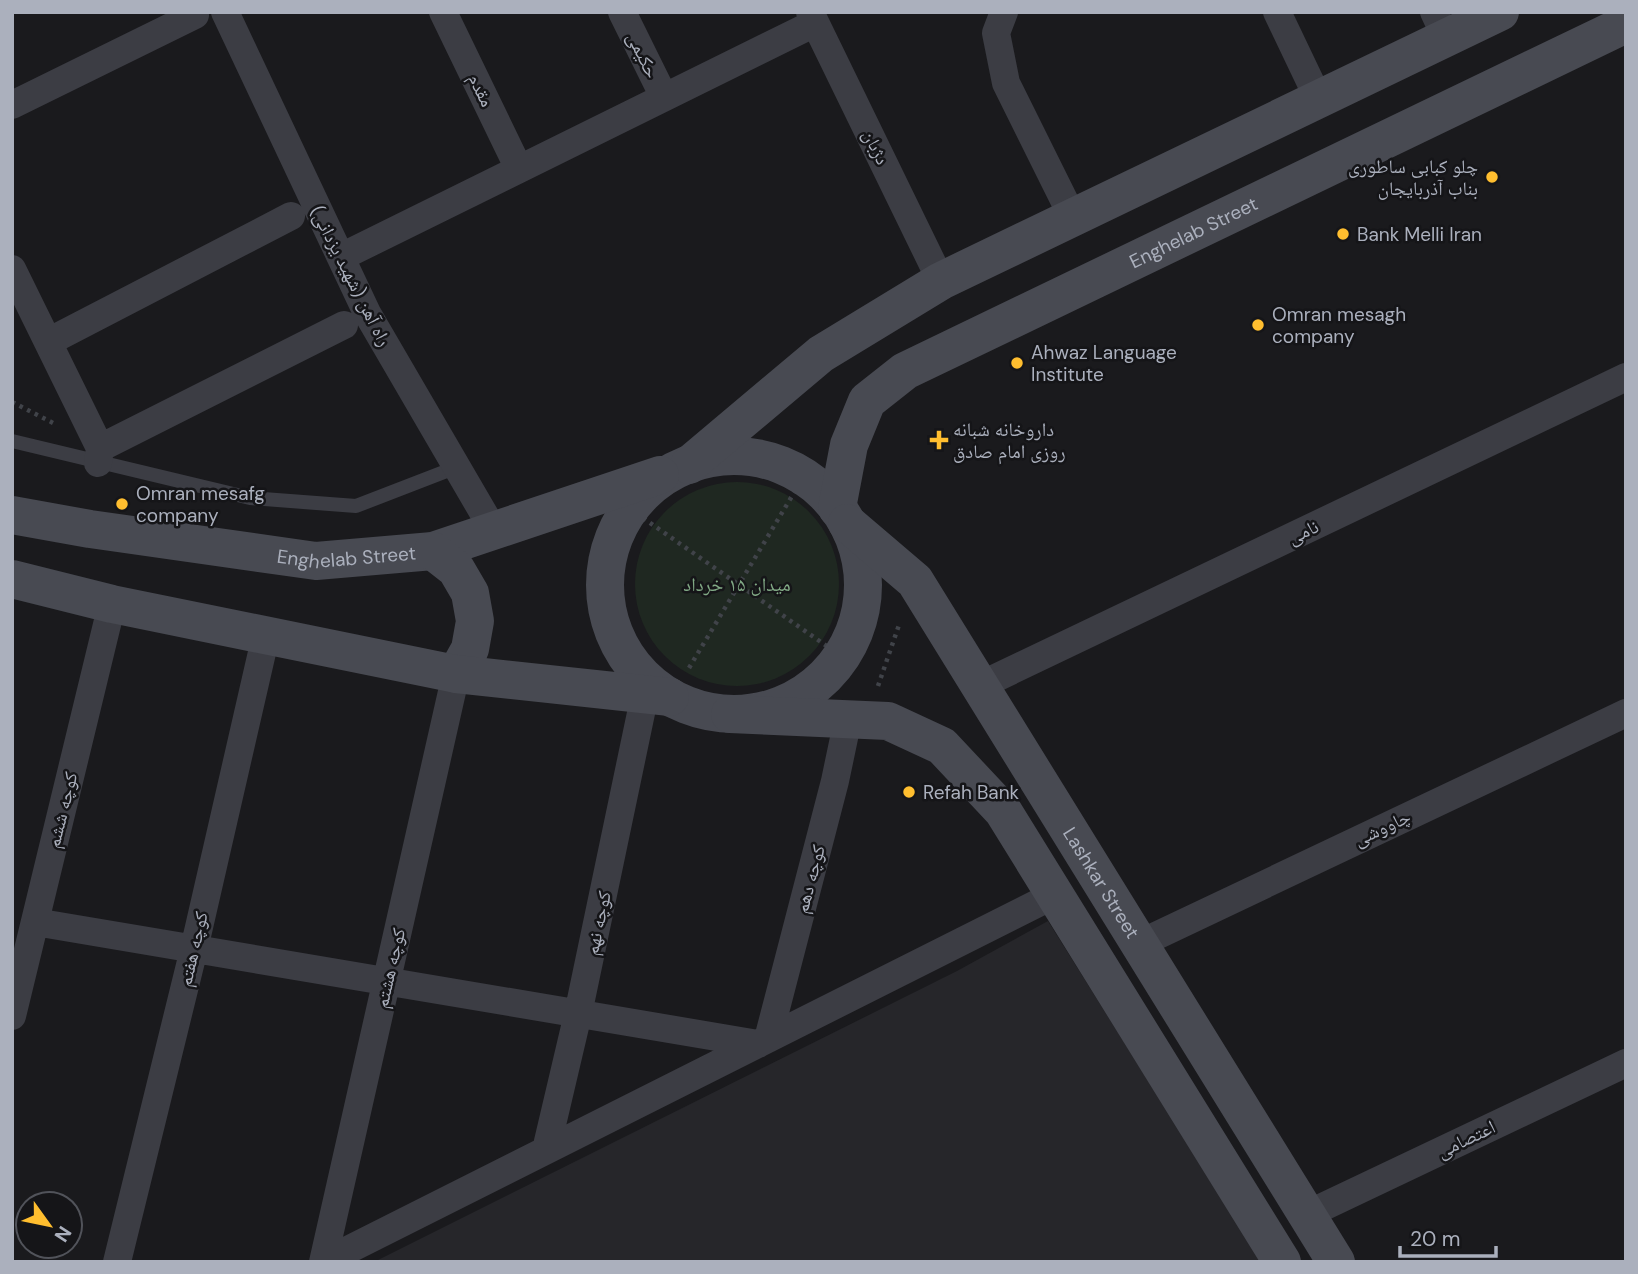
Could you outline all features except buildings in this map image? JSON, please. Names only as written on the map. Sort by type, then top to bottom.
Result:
[{"type":"main road","name":"Enghelab Street","points":[[12,515],[102,531],[316,561],[433,551],[680,468],[821,354],[941,281],[1319,100],[1440,25],[1500,12]]},
{"type":"main road","name":"Enghelab Street","points":[[842,515],[849,445],[867,401],[905,371],[1626,24]]},
{"type":"main road","name":"Lashkar Street","points":[[680,468],[704,459],[737,455],[771,460],[804,476],[827,495],[842,515],[915,581],[1336,1262]]},
{"type":"main road","points":[[680,468],[645,491],[624,517],[610,549],[604,582],[608,615],[620,647],[640,674],[697,709],[730,714],[888,721],[942,746],[1003,811],[1282,1262]]},
{"type":"main road","points":[[730,714],[764,711],[795,698],[822,679],[841,656],[857,621],[863,588],[859,554],[842,515]]},
{"type":"main road","points":[[433,551],[456,569],[470,593],[475,621],[470,649],[456,674]]},
{"type":"main road","points":[[12,579],[112,604],[456,674],[665,689]]},
{"type":"street","name":"راه آهن (شهید یزدانی)","points":[[225,12],[367,313],[494,530]]},
{"type":"street","name":"مقدم","points":[[443,12],[519,169]]},
{"type":"street","name":"حکیمی","points":[[622,12],[664,97]]},
{"type":"street","points":[[1277,12],[1319,100]]},
{"type":"street","points":[[1004,13],[996,33],[1006,83],[1073,218]]},
{"type":"street","points":[[12,105],[195,15]]},
{"type":"street","points":[[341,257],[664,97],[812,18]]},
{"type":"street","name":"دژبان","points":[[812,18],[941,281]]},
{"type":"street","points":[[48,342],[290,216]]},
{"type":"street","points":[[12,269],[99,455],[344,325]]},
{"type":"street","name":"نامی","points":[[979,686],[1626,377]]},
{"type":"street","name":"کوچه ششم","points":[[12,1016],[112,604]]},
{"type":"street","name":"کوچه هفتم","points":[[117,1262],[194,949],[266,635]]},
{"type":"street","name":"کوچه هشتم","points":[[323,1262],[456,674]]},
{"type":"street","name":"کوچه نهم","points":[[546,1150],[665,689]]},
{"type":"street","name":"چاووشی","points":[[1139,944],[1626,713]]},
{"type":"street","name":"کوچه دهم","points":[[763,1041],[835,781],[857,720]]},
{"type":"street","points":[[323,1262],[1054,895]]},
{"type":"street","points":[[35,922],[579,1014],[763,1041]]},
{"type":"street","name":"اعتصامی","points":[[1306,1215],[1626,1063]]},
{"type":"lane","points":[[12,441],[99,455],[250,498],[356,506],[457,467]]},
{"type":"path","points":[[665,689],[690,668],[804,476]]},
{"type":"path","points":[[630,509],[841,656]]},
{"type":"path","points":[[857,720],[915,581]]},
{"type":"shaded area","points":[[1048,921],[1262,1262],[374,1262],[957,971]]},
{"type":"green space","name":"میدان ۱۵ خرداد","points":[[737,482],[776,490],[809,512],[831,545],[839,584],[831,623],[809,656],[776,678],[737,686],[698,678],[665,656],[643,623],[635,584],[643,545],[665,512],[698,490]]},
{"type":"place","name":"چلو کبابی ساطوری بناب آذربایجان","points":[[1492,177]]},
{"type":"place","name":"Bank Melli Iran","points":[[1343,234]]},
{"type":"place","name":"Omran mesagh company","points":[[1258,325]]},
{"type":"place","name":"Ahwaz Language Institute","points":[[1017,363]]},
{"type":"place","name":"داروخانه شبانه روزی امام صادق","points":[[939,440]]},
{"type":"place","name":"Omran mesafg company","points":[[122,504]]},
{"type":"place","name":"Refah Bank","points":[[909,792]]}]
